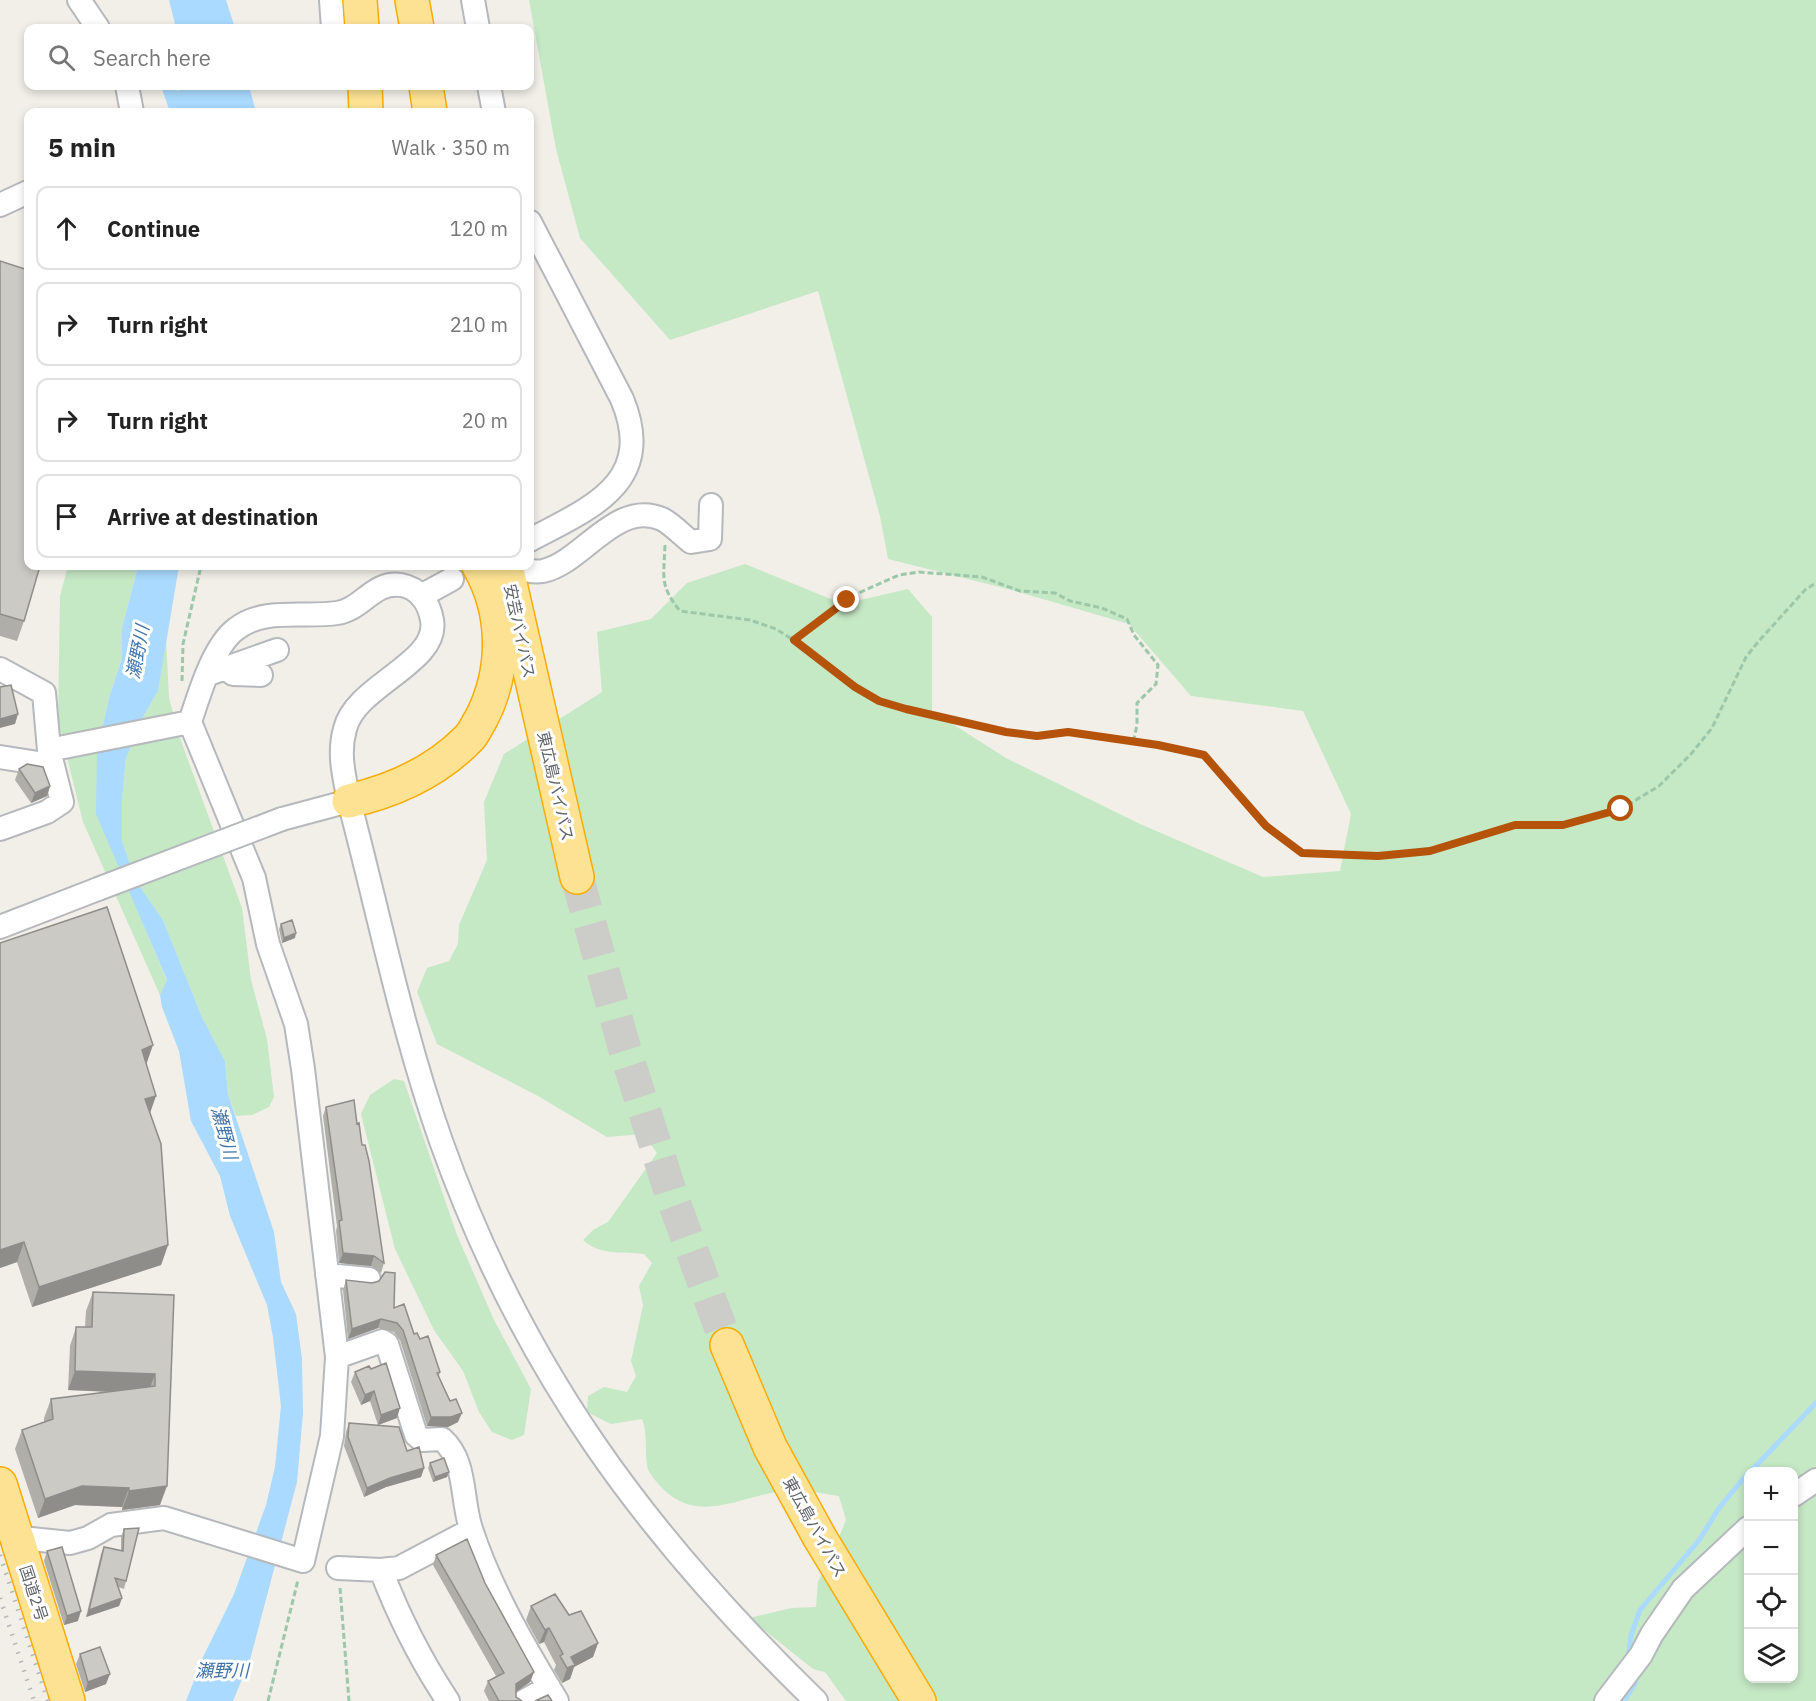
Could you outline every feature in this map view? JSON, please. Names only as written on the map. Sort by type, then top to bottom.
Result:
[{"type":"highway","points":[[347,0],[348,24]]},
{"type":"highway","points":[[360,0],[362,24]]},
{"type":"highway","points":[[412,0],[416,24]]},
{"type":"highway","points":[[351,90],[352,108]]},
{"type":"highway","points":[[365,90],[366,108]]},
{"type":"highway","points":[[427,90],[429,108]]},
{"type":"highway","points":[[349,801],[373,795],[418,776],[441,763],[471,737],[487,707],[495,680],[501,645],[498,610],[465,570]]},
{"type":"highway","name":"安芸バイパス","points":[[507,570],[534,696]]},
{"type":"highway","name":"東広島バイパス","points":[[534,696],[577,877]]},
{"type":"highway","name":"東広島バイパス","points":[[727,1345],[771,1447],[820,1538],[919,1701]]},
{"type":"highway","name":"国道2号","points":[[0,1484],[68,1701]]},
{"type":"street","points":[[79,0],[95,24]]},
{"type":"street","points":[[331,0],[333,24]]},
{"type":"street","points":[[473,0],[477,24]]},
{"type":"street","points":[[128,90],[131,108]]},
{"type":"street","points":[[490,90],[493,108]]},
{"type":"street","points":[[0,205],[24,194]]},
{"type":"street","points":[[534,230],[622,399],[629,417],[632,438],[623,474],[610,493],[595,506],[534,538]]},
{"type":"street","points":[[531,570],[541,572],[554,567],[609,529],[628,519],[650,516],[663,520],[691,542],[710,539],[711,505]]},
{"type":"street","points":[[421,596],[465,570]]},
{"type":"street","points":[[0,757],[52,755],[185,724],[218,671],[223,642],[235,630],[258,617],[339,613],[357,605],[382,585],[402,585],[421,596],[429,607],[433,622],[432,636],[416,657],[368,694],[354,709],[345,726],[341,760],[349,801],[420,1076],[441,1140],[488,1257],[521,1326],[558,1391],[628,1494],[712,1597],[816,1701]]},
{"type":"street","points":[[218,671],[277,650]]},
{"type":"street","points":[[0,669],[44,693],[52,755],[62,802],[47,812],[0,829]]},
{"type":"street","points":[[218,671],[261,675]]},
{"type":"street","points":[[18,1542],[32,1539],[69,1543],[88,1538],[121,1523],[164,1518],[299,1560],[332,1436],[337,1357],[296,1024],[268,944],[254,878],[185,724]]},
{"type":"street","points":[[0,927],[282,819],[349,801]]},
{"type":"street","points":[[327,1275],[369,1279]]},
{"type":"street","points":[[337,1357],[382,1341],[387,1344],[416,1435],[422,1440],[442,1439],[451,1447],[466,1495],[471,1530],[493,1584],[553,1694],[524,1701]]},
{"type":"street","points":[[1798,1492],[1816,1480]]},
{"type":"street","points":[[338,1568],[381,1570],[399,1568],[471,1530]]},
{"type":"street","points":[[1606,1701],[1641,1655],[1652,1634],[1683,1589],[1744,1533]]},
{"type":"street","points":[[381,1570],[417,1652],[448,1701]]},
{"type":"path","points":[[675,529],[666,540],[664,585],[667,595],[680,611],[750,620],[776,629],[855,687],[879,701],[1006,732],[1037,736],[1068,732],[1204,755],[1245,805],[1284,841],[1302,853],[1331,855],[1378,856],[1430,851],[1515,825],[1563,825],[1621,809],[1659,786],[1691,754],[1712,728],[1746,657],[1787,609],[1816,583]]},
{"type":"path","points":[[182,686],[183,644],[200,570]]},
{"type":"path","points":[[794,640],[854,595],[910,573],[982,577],[1020,591],[1055,593],[1070,602],[1091,604],[1117,613],[1127,620],[1134,635],[1158,665],[1156,684],[1137,703],[1137,725],[1132,743]]},
{"type":"path","points":[[268,1701],[299,1560]]},
{"type":"path","points":[[338,1568],[349,1701]]},
{"type":"green space","points":[[529,0],[1816,0],[1816,1701],[846,1701],[825,1672],[813,1669],[749,1618],[792,1608],[816,1607],[818,1581],[828,1565],[846,1520],[839,1496],[793,1490],[717,1506],[699,1506],[682,1502],[666,1492],[650,1473],[642,1419],[611,1424],[587,1412],[588,1396],[604,1387],[627,1392],[636,1376],[631,1361],[643,1305],[639,1286],[652,1263],[644,1254],[604,1251],[583,1240],[593,1230],[608,1222],[657,1153],[643,1134],[607,1137],[538,1096],[437,1044],[417,992],[427,968],[449,961],[458,944],[459,925],[487,860],[484,802],[504,754],[602,692],[597,632],[651,619],[687,583],[745,564],[843,604],[908,589],[932,617],[932,711],[1006,758],[1140,824],[1263,877],[1340,871],[1351,814],[1303,711],[1191,696],[1129,624],[1008,589],[888,559],[880,516],[818,291],[670,340],[580,238],[556,149]]},
{"type":"green space","points":[[67,570],[137,570],[122,628],[122,658],[109,698],[97,752],[144,926],[167,981],[160,995],[83,822],[58,721],[60,596]]},
{"type":"green space","points":[[166,639],[169,698],[180,738],[242,908],[251,980],[267,1039],[274,1097],[269,1107],[252,1115],[236,1116],[228,1094],[225,1061],[202,1017],[163,920],[136,881],[122,841],[122,800],[126,758],[143,717],[158,691]]},
{"type":"green space","points":[[394,1079],[404,1081],[457,1235],[494,1320],[531,1389],[524,1435],[512,1440],[492,1432],[479,1412],[463,1371],[434,1330],[395,1249],[361,1114],[370,1095]]},
{"type":"water","points":[[169,0],[226,0],[234,24],[175,24]]},
{"type":"water","points":[[162,90],[250,90],[255,108],[169,108]]},
{"type":"water","name":"瀬野川","points":[[137,570],[178,570],[158,691],[143,717],[126,758],[122,800],[122,841],[136,881],[163,920],[202,1017],[225,1061],[228,1094],[274,1232],[281,1282],[296,1314],[302,1359],[303,1413],[297,1482],[250,1660],[233,1701],[186,1701],[204,1655],[234,1594],[266,1505],[275,1467],[281,1406],[267,1305],[230,1216],[220,1176],[191,1121],[179,1051],[162,1007],[160,995],[167,980],[96,814],[97,752],[109,698],[122,658],[122,628]]},
{"type":"building","points":[[0,261],[24,269],[24,570],[39,570],[24,621],[0,614]]},
{"type":"building","points":[[11,685],[18,714],[0,719],[0,687]]},
{"type":"building","points":[[27,764],[43,767],[50,786],[35,793],[19,769]]},
{"type":"building","points":[[107,907],[153,1045],[142,1050],[156,1096],[145,1099],[161,1144],[168,1245],[39,1287],[24,1242],[0,1250],[0,943]]},
{"type":"building","points":[[292,920],[296,933],[284,938],[281,924]]},
{"type":"building","points":[[354,1100],[362,1145],[365,1145],[369,1161],[384,1263],[374,1256],[343,1253],[339,1221],[342,1220],[326,1107]]},
{"type":"building","points":[[385,1272],[395,1273],[394,1308],[404,1304],[414,1334],[417,1333],[420,1339],[428,1336],[440,1372],[437,1373],[450,1401],[456,1399],[462,1413],[451,1417],[431,1417],[403,1330],[397,1323],[381,1319],[352,1329],[346,1280],[372,1283],[379,1281]]},
{"type":"building","points":[[93,1292],[174,1295],[167,1486],[129,1491],[129,1488],[82,1486],[45,1499],[22,1430],[53,1419],[51,1399],[155,1386],[155,1374],[75,1371],[76,1327],[92,1327]]},
{"type":"building","points":[[386,1363],[400,1408],[381,1415],[374,1391],[365,1395],[355,1372],[369,1366],[371,1369]]},
{"type":"building","points":[[349,1423],[399,1427],[407,1451],[419,1447],[424,1468],[390,1478],[367,1488],[348,1437]]},
{"type":"building","points":[[444,1458],[449,1472],[435,1477],[430,1463]]},
{"type":"building","points":[[139,1528],[126,1581],[115,1578],[122,1598],[89,1610],[104,1547],[123,1551],[124,1529]]},
{"type":"building","points":[[467,1539],[485,1583],[534,1672],[516,1684],[516,1697],[522,1701],[499,1701],[488,1681],[504,1673],[436,1555]]},
{"type":"building","points":[[62,1547],[81,1611],[67,1616],[47,1551]]},
{"type":"building","points":[[555,1594],[569,1615],[581,1611],[598,1643],[571,1657],[575,1665],[567,1668],[560,1656],[563,1654],[549,1628],[545,1630],[531,1606]]},
{"type":"building","points":[[100,1647],[110,1674],[88,1682],[80,1654]]},
{"type":"building","points":[[548,1695],[552,1701],[535,1701]]},
{"type":"waterway","points":[[1755,1467],[1816,1403]]},
{"type":"waterway","points":[[1628,1659],[1631,1635],[1640,1610],[1700,1539],[1719,1508],[1744,1478]]},
{"type":"waterway","points":[[1624,1701],[1635,1684],[1637,1674]]},
{"type":"tunnel","points":[[577,877],[625,1050],[672,1197],[727,1345]]},
{"type":"railway","points":[[0,1555],[48,1701]]},
{"type":"railway","points":[[0,1598],[34,1701]]},
{"type":"route","points":[[847,600],[794,640],[830,665],[855,687],[879,701],[1006,732],[1037,736],[1068,732],[1115,741],[1158,745],[1204,755],[1245,805],[1266,826],[1302,853],[1378,856],[1430,851],[1515,825],[1563,825],[1621,809]]}]
